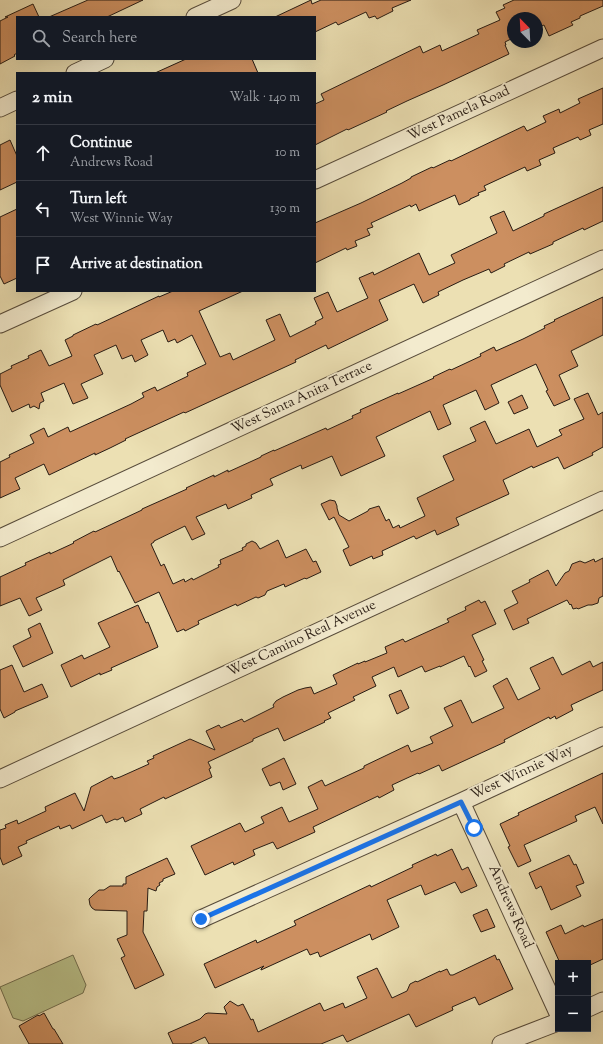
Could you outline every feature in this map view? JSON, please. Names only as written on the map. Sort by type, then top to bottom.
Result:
[{"type":"street","points":[[198,16],[232,0]]},
{"type":"street","name":"West Pamela Road","points":[[316,180],[603,48]]},
{"type":"street","points":[[77,72],[103,60]]},
{"type":"street","points":[[0,108],[16,100]]},
{"type":"street","name":"West Santa Anita Terrace","points":[[0,538],[603,258]]},
{"type":"street","points":[[0,324],[71,292]]},
{"type":"street","name":"West Camino Real Avenue","points":[[0,779],[603,500]]},
{"type":"street","name":"West Winnie Way","points":[[201,919],[461,802],[603,736]]},
{"type":"street","name":"Andrews Road","points":[[461,802],[555,1006]]},
{"type":"street","points":[[591,1007],[603,1001]]},
{"type":"street","points":[[501,1044],[555,1023]]},
{"type":"green space","points":[[73,955],[86,985],[83,993],[23,1021],[13,1018],[0,987]]},
{"type":"building","points":[[88,0],[143,0],[109,16],[51,16]]},
{"type":"building","points":[[311,0],[312,4],[321,0],[411,0],[392,8],[393,11],[377,19],[375,16],[369,18],[366,12],[338,25],[336,22],[316,32],[316,16],[277,16]]},
{"type":"building","points":[[514,0],[603,0],[603,6],[580,16],[580,18],[571,22],[573,25],[549,36],[543,25],[543,12],[507,12],[507,41],[505,42],[505,45],[509,54],[316,144],[316,104],[324,100],[321,94],[420,46],[423,53],[440,45],[442,51],[479,34],[477,30],[500,20],[496,12],[505,8],[503,5]]},
{"type":"building","points":[[33,4],[39,16],[16,16],[16,54],[14,55],[15,56],[0,64],[0,21],[8,17],[5,17]]},
{"type":"building","points":[[184,60],[252,60],[258,72],[157,72]]},
{"type":"building","points":[[603,88],[603,124],[589,130],[591,135],[580,140],[578,137],[553,148],[555,153],[539,160],[541,165],[527,171],[525,167],[484,186],[486,190],[478,193],[479,195],[459,205],[455,195],[419,211],[416,204],[411,207],[410,205],[371,223],[373,227],[367,229],[370,235],[355,241],[357,246],[347,250],[346,248],[316,263],[316,223],[361,203],[432,167],[433,168],[450,160],[451,161],[524,126],[527,131],[546,122],[543,116],[559,109],[560,113],[580,103],[578,99]]},
{"type":"building","points":[[10,140],[16,154],[16,182],[0,190],[0,145]]},
{"type":"building","points":[[603,187],[603,221],[584,230],[583,228],[530,254],[529,252],[504,264],[505,266],[491,273],[489,269],[463,280],[438,292],[439,295],[423,303],[414,284],[379,300],[388,320],[328,349],[326,345],[295,360],[296,362],[49,475],[44,464],[15,478],[20,489],[0,498],[0,462],[10,457],[9,455],[34,443],[30,435],[44,428],[48,437],[68,427],[70,432],[144,397],[142,393],[155,387],[157,391],[188,376],[187,373],[206,364],[192,335],[177,343],[175,339],[168,342],[163,330],[141,340],[148,355],[135,362],[132,355],[122,359],[116,345],[94,355],[103,374],[81,384],[88,398],[73,404],[64,383],[41,393],[44,401],[40,403],[39,409],[34,406],[30,408],[29,404],[12,412],[0,385],[0,374],[12,368],[11,366],[29,358],[28,356],[41,350],[49,366],[72,356],[65,340],[96,324],[97,325],[171,292],[241,292],[199,311],[220,357],[230,353],[233,360],[275,340],[266,320],[280,314],[290,337],[316,324],[315,322],[323,318],[314,298],[328,292],[337,312],[368,298],[359,278],[373,272],[374,275],[419,253],[429,275],[455,263],[451,255],[497,233],[490,217],[504,211],[513,231],[544,216],[544,214]]},
{"type":"building","points":[[16,209],[16,278],[4,284],[0,276],[0,217]]},
{"type":"building","points":[[603,297],[603,335],[571,351],[578,366],[559,375],[570,399],[554,406],[546,391],[548,390],[536,364],[491,385],[499,403],[485,410],[476,390],[443,405],[451,424],[438,430],[430,411],[376,437],[385,456],[341,476],[332,456],[302,469],[301,465],[270,479],[273,485],[251,495],[252,498],[228,509],[226,504],[196,517],[205,534],[192,540],[185,526],[154,541],[151,544],[161,566],[164,564],[173,584],[184,579],[185,582],[192,578],[193,580],[219,567],[218,565],[221,564],[220,560],[243,550],[242,548],[246,546],[246,544],[252,541],[256,543],[260,549],[278,540],[286,558],[306,549],[313,562],[316,561],[321,572],[285,587],[284,584],[267,591],[265,595],[258,598],[256,597],[237,606],[236,604],[198,621],[199,624],[185,631],[184,629],[177,632],[159,592],[135,603],[111,556],[63,580],[65,585],[36,598],[42,610],[29,616],[20,598],[0,606],[0,577],[26,565],[25,563],[74,543],[73,542],[94,531],[95,532],[214,475],[214,477],[228,470],[228,472],[274,450],[326,428],[327,430],[353,418],[352,416],[361,412],[360,410],[481,356],[480,354],[494,347],[496,351],[523,339],[545,328],[544,326],[555,321],[554,320]]},
{"type":"building","points":[[588,393],[598,415],[603,412],[603,447],[592,453],[593,455],[564,469],[558,457],[533,468],[532,466],[503,480],[509,494],[456,518],[459,525],[437,535],[435,530],[416,539],[414,536],[382,551],[383,555],[373,559],[372,556],[350,566],[343,550],[349,547],[334,517],[329,520],[321,504],[330,500],[335,501],[339,515],[349,521],[368,511],[369,509],[379,506],[386,521],[389,519],[393,528],[399,525],[400,528],[425,516],[417,498],[454,480],[443,456],[476,441],[470,428],[485,421],[496,444],[529,429],[537,447],[562,435],[559,430],[584,419],[574,399]]},
{"type":"building","points":[[522,395],[528,408],[514,414],[508,402]]},
{"type":"building","points":[[603,558],[603,596],[599,598],[598,603],[573,609],[567,600],[527,619],[529,623],[513,630],[504,610],[518,603],[512,591],[530,582],[529,580],[548,570],[556,586],[565,573],[569,571],[572,564],[580,561],[585,563],[594,559],[595,562]]},
{"type":"building","points":[[479,600],[481,603],[485,601],[496,624],[472,635],[484,660],[482,661],[487,671],[475,677],[464,656],[425,672],[422,666],[398,677],[394,667],[372,677],[376,686],[353,697],[355,700],[328,713],[331,718],[324,721],[325,722],[284,741],[278,728],[253,739],[253,741],[208,762],[211,768],[209,769],[212,777],[165,799],[164,797],[140,809],[142,814],[125,822],[123,817],[106,823],[102,815],[72,829],[70,825],[60,829],[59,826],[26,841],[27,843],[18,847],[22,856],[3,865],[0,857],[0,830],[6,828],[5,825],[17,820],[18,824],[46,811],[45,807],[75,793],[84,811],[91,787],[112,776],[114,779],[149,764],[147,761],[154,758],[153,756],[190,739],[215,750],[206,731],[219,725],[221,728],[242,719],[244,722],[274,707],[273,705],[276,701],[298,690],[311,687],[314,694],[337,684],[333,675],[358,663],[365,662],[387,653],[385,647],[403,639],[405,642],[449,622],[447,619],[466,610],[465,607]]},
{"type":"building","points":[[138,605],[146,623],[148,622],[158,647],[111,668],[112,670],[100,675],[100,673],[71,687],[61,665],[82,655],[84,659],[110,647],[98,623]]},
{"type":"building","points":[[40,623],[53,653],[23,667],[13,646],[31,637],[28,629]]},
{"type":"building","points":[[553,657],[562,675],[590,661],[593,667],[603,662],[603,690],[571,705],[573,710],[556,719],[555,716],[550,719],[549,717],[504,740],[505,742],[442,771],[439,765],[392,785],[394,790],[379,798],[378,796],[313,827],[315,832],[277,849],[273,842],[253,850],[255,855],[234,865],[233,862],[205,875],[191,846],[240,823],[245,832],[264,823],[261,817],[282,807],[289,822],[318,809],[308,787],[322,780],[325,786],[408,745],[411,752],[433,743],[430,737],[453,726],[444,708],[461,700],[472,723],[504,708],[493,686],[507,678],[518,700],[540,689],[530,668]]},
{"type":"building","points":[[12,665],[24,692],[42,684],[48,697],[15,711],[4,718],[0,709],[0,670]]},
{"type":"building","points":[[401,690],[409,708],[397,714],[389,695]]},
{"type":"building","points":[[284,758],[296,784],[283,790],[280,782],[270,786],[262,769]]},
{"type":"building","points":[[603,773],[603,824],[595,807],[575,816],[577,821],[524,845],[531,861],[518,867],[508,847],[510,846],[500,824],[519,815],[518,813]]},
{"type":"building","points":[[452,849],[462,870],[468,867],[477,886],[461,893],[455,882],[425,895],[421,885],[387,900],[399,927],[372,940],[370,934],[320,957],[318,952],[310,955],[307,949],[261,970],[264,966],[215,988],[204,964],[256,940],[257,943],[296,925],[294,921],[370,885],[371,887],[436,854],[437,856]]},
{"type":"building","points":[[569,855],[574,865],[576,864],[584,883],[576,886],[581,896],[551,910],[541,886],[536,889],[529,873]]},
{"type":"building","points":[[167,858],[175,874],[163,879],[163,881],[159,883],[160,885],[157,887],[156,891],[148,888],[147,911],[144,911],[143,932],[164,975],[135,989],[121,958],[125,956],[117,939],[127,935],[127,911],[95,910],[90,905],[89,899],[99,890],[104,890],[110,886],[123,886],[123,884],[126,884],[126,877]]},
{"type":"building","points":[[487,909],[495,927],[481,932],[473,915]]},
{"type":"building","points":[[603,919],[603,959],[591,965],[591,960],[559,960],[546,932],[561,925],[565,934],[583,925],[584,927]]},
{"type":"building","points":[[495,955],[497,960],[499,959],[513,989],[479,1005],[475,997],[452,1007],[453,1010],[416,1027],[409,1014],[347,1042],[343,1035],[321,1044],[209,1044],[205,1037],[190,1044],[173,1044],[168,1033],[200,1019],[208,1013],[227,1014],[224,1007],[230,1001],[238,1006],[243,1004],[251,1020],[253,1019],[258,1032],[320,1003],[324,1011],[343,1003],[345,1008],[367,998],[357,977],[377,968],[392,998],[407,991],[410,984],[416,981],[417,982],[447,969],[450,975],[453,975]]},
{"type":"building","points":[[44,1013],[63,1044],[29,1044],[19,1026]]},
{"type":"route","points":[[201,919],[461,802],[474,828]]}]
